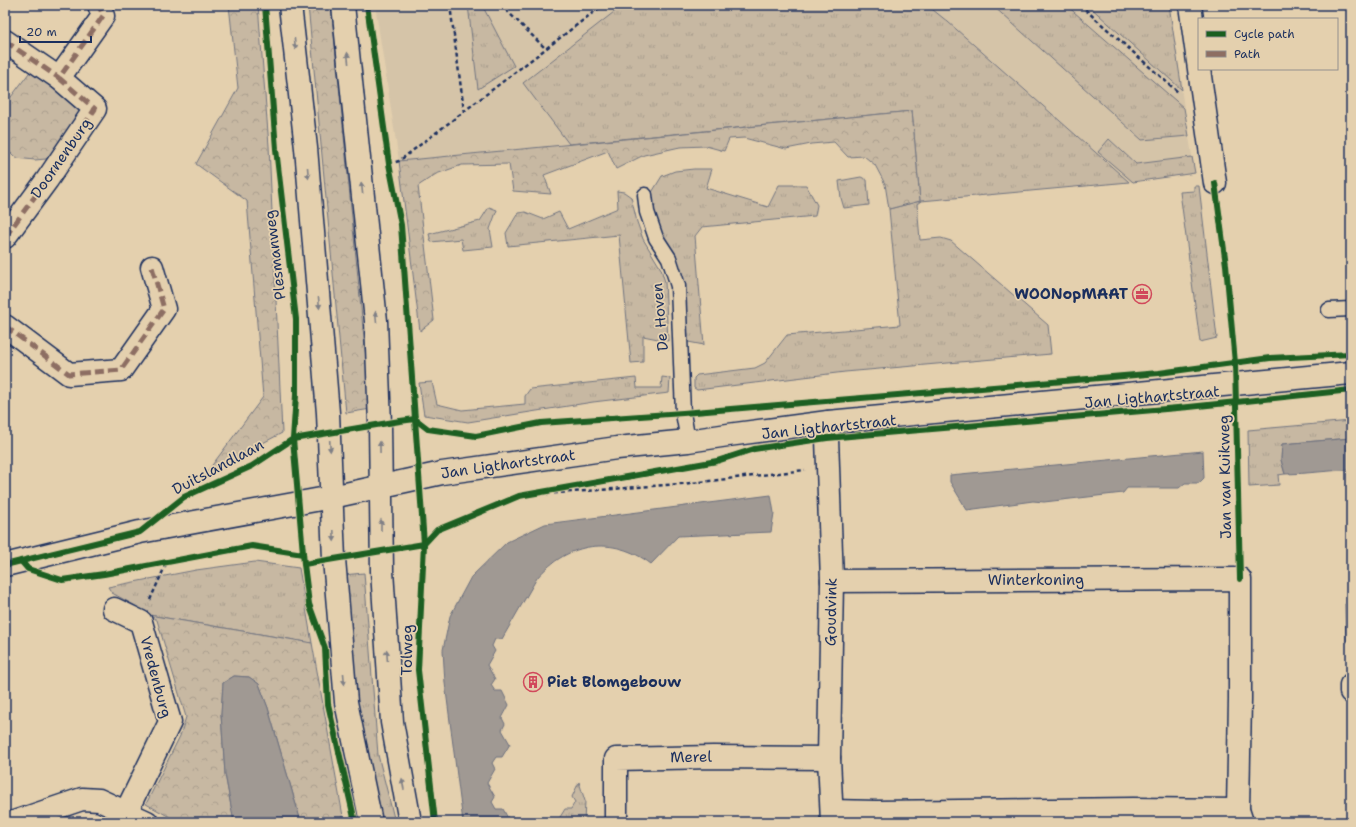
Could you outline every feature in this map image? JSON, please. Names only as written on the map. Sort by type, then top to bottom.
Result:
[{"type":"main road","points":[[5,41],[59,78],[103,16],[99,5]]},
{"type":"main road","points":[[290,5],[306,148],[328,413],[334,558],[346,702],[371,822]]},
{"type":"main road","points":[[5,565],[140,532],[381,486],[376,321],[343,5]]},
{"type":"main road","points":[[1190,5],[1198,64]]},
{"type":"main road","points":[[1199,70],[1214,183]]},
{"type":"main road","name":"Doornenburg","points":[[5,237],[47,180],[95,109],[59,78]]},
{"type":"main road","points":[[5,326],[70,374],[121,370],[164,309],[152,267]]},
{"type":"main road","name":"Jan Ligthartstraat","points":[[381,486],[442,473],[617,448],[688,441],[828,422],[1351,373]]},
{"type":"main road","name":"Goudvink","points":[[828,422],[827,438],[832,581],[829,758],[832,816]]},
{"type":"main road","name":"Tolweg","points":[[381,486],[382,571],[392,722],[410,822]]},
{"type":"main road","name":"Winterkoning","points":[[832,581],[1240,579],[1240,816]]},
{"type":"main road","name":"Vredenburg","points":[[114,609],[141,622],[170,722],[126,812]]},
{"type":"main road","points":[[1351,684],[1351,692]]},
{"type":"main road","name":"Merel","points":[[616,822],[616,759],[713,757],[829,758]]},
{"type":"main road","points":[[14,822],[82,799],[99,800],[147,822]]},
{"type":"main road","points":[[832,816],[876,812],[1133,809],[1240,816]]},
{"type":"lane","name":"De Hoven","points":[[645,195],[647,212],[656,238],[669,258],[678,286],[683,413],[688,441]]},
{"type":"lane","points":[[1329,310],[1351,309]]},
{"type":"path","points":[[450,5],[464,111]]},
{"type":"path","points":[[501,5],[546,49]]},
{"type":"path","points":[[389,164],[399,161],[603,5]]},
{"type":"path","points":[[1080,5],[1205,116]]},
{"type":"path","points":[[388,157],[391,172]]},
{"type":"path","points":[[519,496],[692,483],[829,468]]},
{"type":"path","points":[[159,564],[174,561]]},
{"type":"path","points":[[141,622],[167,562]]},
{"type":"shaded area","points":[[375,5],[1169,5],[1195,173],[1133,182],[920,201],[912,112],[399,161]]},
{"type":"shaded area","points":[[1351,438],[1351,470],[1285,474],[1281,460],[1282,444]]},
{"type":"shaded area","points":[[1203,451],[1204,478],[1199,483],[1185,483],[1179,488],[1127,488],[1123,493],[1044,502],[1033,501],[967,510],[950,482],[950,475]]},
{"type":"shaded area","points":[[771,495],[774,513],[771,532],[678,536],[651,564],[622,549],[606,546],[591,547],[577,550],[563,557],[549,566],[537,578],[502,639],[495,639],[492,646],[495,651],[487,665],[495,679],[491,685],[495,691],[502,691],[509,705],[502,718],[505,724],[502,730],[510,744],[502,757],[496,757],[492,763],[495,769],[487,783],[495,797],[492,802],[496,809],[503,809],[510,822],[463,822],[445,683],[443,650],[450,616],[471,577],[507,542],[545,524]]},
{"type":"shaded area","points":[[234,676],[249,677],[259,684],[268,708],[301,822],[234,822],[225,774],[221,714],[223,683]]},
{"type":"green space","points":[[229,5],[258,5],[269,146],[282,433],[207,472],[263,397],[247,201],[196,164],[238,88]]},
{"type":"green space","points":[[308,5],[331,5],[371,409],[346,413]]},
{"type":"green space","points":[[468,5],[482,5],[514,66],[478,89]]},
{"type":"green space","points":[[623,5],[927,5],[948,22],[1129,182],[921,201],[917,204],[920,240],[941,238],[951,241],[1048,325],[1051,354],[845,372],[697,390],[694,388],[694,378],[697,375],[755,368],[765,363],[787,335],[900,325],[889,209],[920,201],[912,111],[569,144],[523,83]]},
{"type":"green space","points":[[992,5],[1066,5],[1184,108],[1189,136],[1142,140]]},
{"type":"green space","points":[[1088,5],[1169,5],[1182,90]]},
{"type":"green space","points":[[32,69],[77,102],[83,115],[62,144],[46,159],[35,160],[16,158],[5,147],[5,105]]},
{"type":"green space","points":[[912,111],[920,201],[889,209],[885,184],[875,165],[864,156],[848,157],[834,142],[811,144],[786,149],[744,138],[729,139],[724,151],[706,146],[680,147],[644,155],[616,169],[608,151],[544,175],[551,194],[513,191],[509,164],[462,165],[436,174],[418,186],[434,320],[420,331],[399,161]]},
{"type":"green space","points":[[1109,139],[1136,164],[1192,157],[1195,173],[1133,182],[1098,152]]},
{"type":"green space","points":[[712,169],[706,188],[768,207],[779,185],[806,185],[817,205],[815,216],[702,227],[695,236],[704,345],[683,341],[661,234],[651,204],[651,194],[662,176],[675,171]]},
{"type":"green space","points":[[861,177],[867,180],[869,205],[844,208],[839,181]]},
{"type":"green space","points":[[1194,186],[1199,186],[1217,338],[1200,342],[1180,192],[1194,191]]},
{"type":"green space","points":[[617,191],[624,192],[631,197],[643,239],[661,269],[665,282],[668,341],[643,336],[643,362],[631,363],[619,235],[508,246],[506,233],[518,213],[525,212],[543,219],[559,212],[568,229],[618,208]]},
{"type":"green space","points":[[489,207],[497,210],[490,229],[493,247],[463,250],[461,239],[431,242],[429,234],[480,221]]},
{"type":"green space","points":[[662,377],[670,378],[669,393],[593,402],[468,422],[424,415],[419,383],[432,382],[437,404],[462,410],[525,404],[525,396],[530,389],[636,378],[637,388],[661,388]]},
{"type":"green space","points":[[1351,421],[1351,438],[1282,444],[1281,460],[1285,474],[1278,475],[1279,485],[1249,487],[1248,430]]},
{"type":"green space","points":[[255,562],[299,568],[312,643],[149,615],[112,593],[108,587],[196,570]]},
{"type":"green space","points":[[364,573],[378,755],[395,822],[383,822],[366,775],[356,706],[343,575]]},
{"type":"green space","points":[[1351,603],[1351,641],[1346,642],[1345,604]]},
{"type":"green space","points":[[149,615],[312,643],[344,822],[301,822],[268,708],[259,684],[249,677],[234,676],[223,683],[221,714],[225,774],[234,822],[179,822],[146,804],[180,736],[186,717],[157,620]]},
{"type":"green space","points":[[579,782],[585,801],[584,822],[557,822],[565,809],[571,809],[575,802],[572,797]]},
{"type":"marked path","points":[[5,237],[47,180],[95,109],[59,78],[103,16],[99,5]]},
{"type":"marked path","points":[[5,41],[59,78]]},
{"type":"marked path","points":[[5,326],[69,374],[121,370],[164,309],[152,267]]},
{"type":"cycle path","name":"Plesmanweg","points":[[265,5],[276,149],[296,319],[296,395],[293,439],[304,564],[309,604],[325,648],[328,704],[355,822]]},
{"type":"cycle path","points":[[367,5],[389,164],[401,225],[424,544],[418,670],[435,822]]},
{"type":"cycle path","name":"Jan van Kuikweg","points":[[1215,183],[1226,265],[1235,363],[1240,579]]},
{"type":"cycle path","name":"Duitslandlaan","points":[[5,565],[140,532],[184,497],[252,466],[293,439],[400,421],[415,419],[428,429],[476,436],[541,423],[683,413],[1159,373],[1270,358],[1351,354]]},
{"type":"cycle path","points":[[304,564],[424,544],[437,530],[519,496],[717,461],[754,449],[827,438],[1189,407],[1351,390]]},
{"type":"cycle path","points":[[21,561],[28,569],[62,580],[104,574],[252,546],[303,554]]},
{"type":"place","name":"WOONopMAAT","points":[[1142,294]]},
{"type":"place","name":"Piet Blomgebouw","points":[[533,682]]}]
